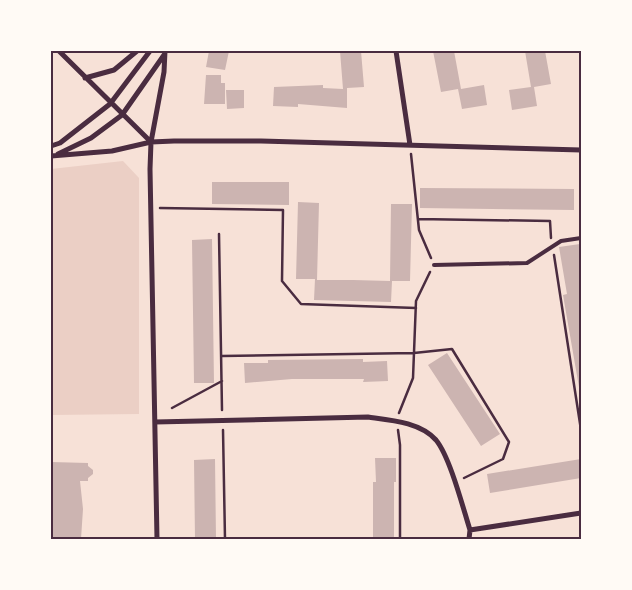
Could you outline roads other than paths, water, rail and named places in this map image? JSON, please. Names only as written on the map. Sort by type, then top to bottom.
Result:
[{"type":"street","points":[[59,51],[110,104],[151,142]]},
{"type":"street","points":[[85,78],[114,70],[137,51]]},
{"type":"street","points":[[51,146],[60,143],[110,104],[125,88],[150,51]]},
{"type":"street","points":[[396,51],[410,145]]},
{"type":"street","points":[[52,156],[91,138],[122,115],[164,53]]},
{"type":"street","points":[[157,539],[150,208],[151,142],[164,72],[164,53]]},
{"type":"street","points":[[52,156],[112,152],[151,142],[260,141],[581,150]]},
{"type":"street","points":[[156,422],[368,417],[396,420],[410,425],[436,440],[445,456],[470,530],[469,539]]},
{"type":"street","points":[[470,530],[581,513]]},
{"type":"lane","points":[[434,265],[527,263],[561,241],[581,238]]}]
